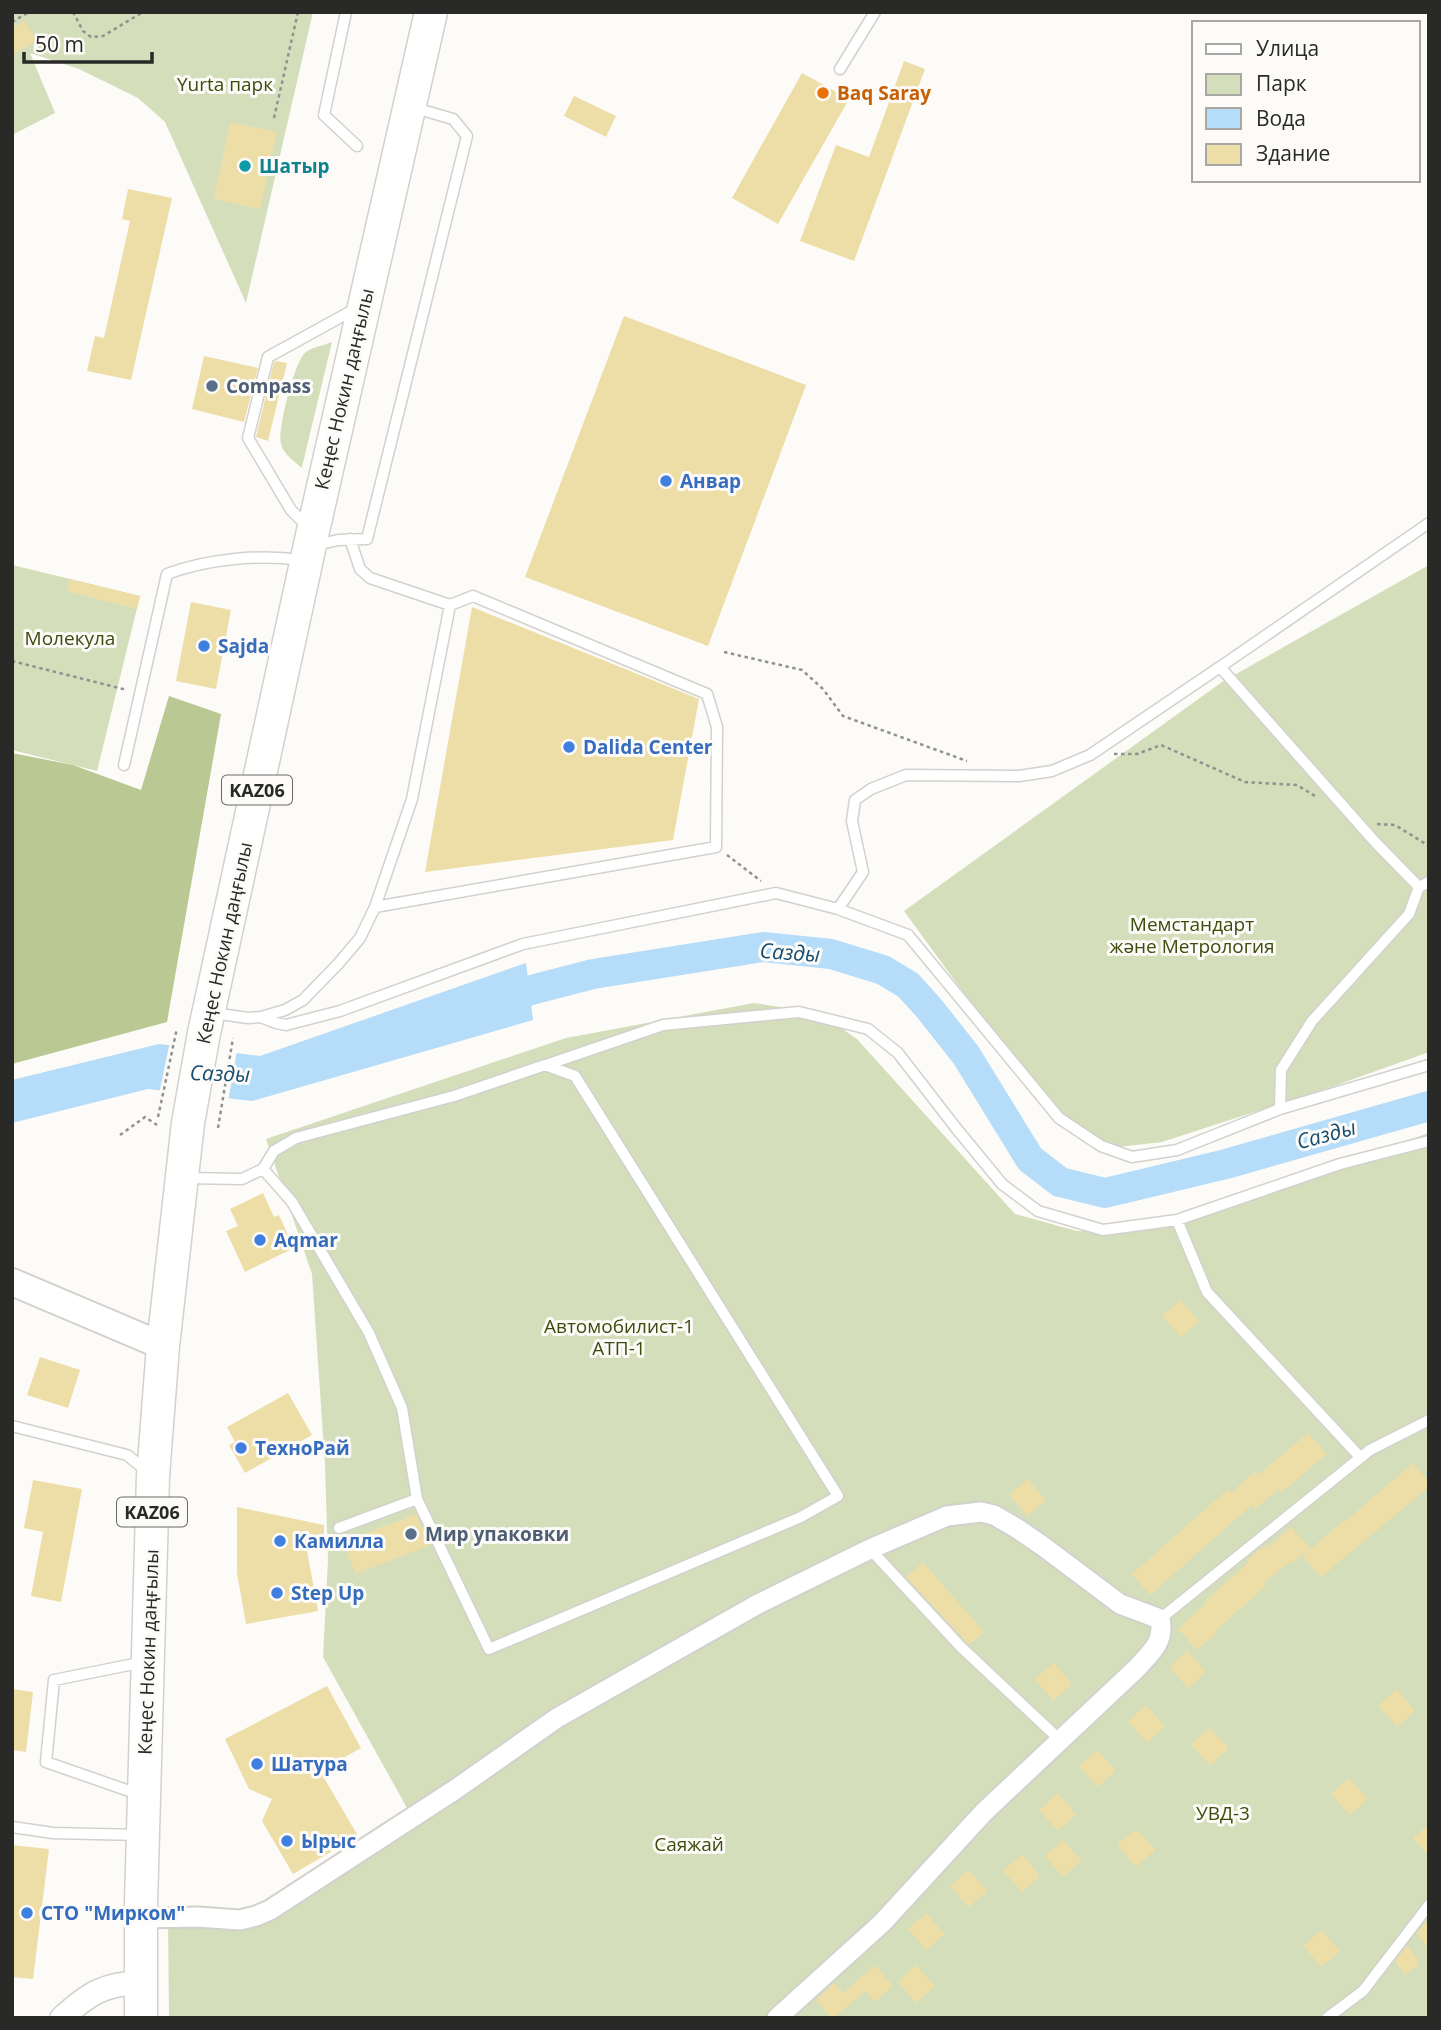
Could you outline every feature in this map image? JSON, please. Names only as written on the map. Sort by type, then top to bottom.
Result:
[{"type":"highway","name":"Кеңес Нокин даңғылы","points":[[141,2018],[140,1911],[153,1476],[163,1346],[188,1122],[309,546],[431,12]]},
{"type":"highway","points":[[421,53],[440,12]]},
{"type":"main road","points":[[12,1282],[163,1346]]},
{"type":"street","points":[[140,1911],[240,1920],[270,1910],[456,1789],[557,1718],[758,1604],[870,1549],[947,1516],[981,1512],[994,1515],[1018,1529],[1119,1604],[1160,1619],[1163,1629],[1157,1646],[1137,1668],[984,1812],[882,1923],[777,2018]]},
{"type":"street","points":[[62,2018],[88,1995],[105,1987],[141,1983]]},
{"type":"lane","points":[[346,12],[324,115],[358,146]]},
{"type":"lane","points":[[840,69],[874,12]]},
{"type":"lane","points":[[124,765],[167,574],[192,565],[281,557],[309,546],[338,540],[367,539],[467,136],[453,119],[409,106]]},
{"type":"lane","points":[[309,546],[248,438],[268,357],[360,306],[364,300]]},
{"type":"lane","points":[[838,909],[863,872],[852,821],[855,800],[870,789],[906,775],[1018,776],[1052,771],[1090,755],[1429,523]]},
{"type":"lane","points":[[350,539],[360,569],[370,578],[450,605],[472,596],[707,694],[717,727],[716,847],[375,906]]},
{"type":"lane","points":[[206,1028],[261,1017],[285,1010],[303,1000],[360,938],[375,906],[412,799],[450,605]]},
{"type":"lane","points":[[1220,667],[1358,823],[1424,885],[1409,914],[1312,1021],[1281,1070],[1280,1109]]},
{"type":"lane","points":[[261,1017],[286,1025],[340,1011],[523,944],[776,893],[838,909],[908,935],[1059,1118],[1101,1146],[1132,1157],[1177,1150],[1280,1109],[1429,1065]]},
{"type":"lane","points":[[181,1178],[242,1179],[263,1169],[274,1151],[296,1138],[454,1096],[663,1025],[799,1012],[868,1029],[898,1053],[1002,1184],[1038,1211],[1103,1230],[1177,1220],[1340,1164],[1429,1141]]},
{"type":"lane","points":[[263,1169],[292,1202],[369,1333],[402,1408],[417,1499],[489,1649],[801,1517],[838,1496],[575,1076],[545,1065]]},
{"type":"lane","points":[[1177,1220],[1208,1292],[1360,1457]]},
{"type":"lane","points":[[1160,1619],[1360,1457],[1429,1420]]},
{"type":"lane","points":[[12,1426],[127,1455],[153,1476]]},
{"type":"lane","points":[[339,1528],[417,1499]]},
{"type":"lane","points":[[870,1549],[961,1647],[1059,1740]]},
{"type":"lane","points":[[144,1796],[46,1762],[54,1681],[148,1662]]},
{"type":"lane","points":[[12,1827],[53,1833],[143,1835]]},
{"type":"lane","points":[[1328,2018],[1363,1991],[1429,1905]]},
{"type":"path","points":[[12,22],[29,12]]},
{"type":"path","points":[[73,12],[83,31],[90,37],[103,36],[144,12]]},
{"type":"path","points":[[274,118],[298,12]]},
{"type":"path","points":[[724,652],[802,670],[844,716],[970,762]]},
{"type":"path","points":[[12,661],[141,693]]},
{"type":"path","points":[[1090,755],[1137,754],[1161,745],[1245,782],[1297,785],[1318,798]]},
{"type":"path","points":[[1358,823],[1395,825],[1429,846]]},
{"type":"path","points":[[716,847],[776,893]]},
{"type":"path","points":[[188,1122],[206,1028]]},
{"type":"path","points":[[188,1122],[206,1028]]},
{"type":"path","points":[[120,1135],[145,1116],[157,1125]]},
{"type":"green space","name":"Yurta парк","points":[[12,12],[313,12],[246,303],[165,122],[138,98],[79,69],[30,53],[55,113],[12,135]]},
{"type":"green space","points":[[332,342],[302,468],[287,455],[281,444],[288,396],[297,368],[306,352]]},
{"type":"green space","name":"Молекула","points":[[12,565],[140,596],[97,771],[12,750]]},
{"type":"green space","name":"Мемстандарт және Метрология","points":[[1429,565],[1429,1052],[1162,1142],[1109,1148],[1043,1102],[904,911],[1222,682]]},
{"type":"green space","points":[[169,696],[221,714],[167,1022],[12,1064],[12,753],[73,765],[141,790]]},
{"type":"green space","points":[[754,1003],[819,1013],[857,1039],[1015,1214],[1077,1231],[1142,1230],[1429,1133],[1429,2018],[169,2018],[168,1917],[270,1910],[412,1817],[323,1657],[328,1560],[325,1465],[312,1274],[266,1139],[566,1038]]},
{"type":"water","points":[[526,963],[533,1020],[252,1101],[148,1089],[12,1123],[12,1080],[159,1044],[260,1056]]},
{"type":"pier","points":[[170,1042],[237,1050],[228,1102],[159,1094]]},
{"type":"building","points":[[25,21],[37,41],[12,55],[12,28]]},
{"type":"building","points":[[904,61],[925,69],[854,261],[800,241],[836,145],[869,157]]},
{"type":"building","points":[[802,73],[849,99],[778,224],[732,198]]},
{"type":"building","points":[[574,96],[616,116],[606,137],[564,116]]},
{"type":"building","name":"Шатыр","points":[[230,122],[277,132],[260,209],[214,199]]},
{"type":"building","points":[[128,189],[172,198],[131,380],[87,371],[95,336],[104,338],[130,221],[122,219]]},
{"type":"building","name":"Анвар","points":[[624,316],[806,385],[708,646],[525,577]]},
{"type":"building","points":[[204,356],[258,368],[244,422],[192,409]]},
{"type":"building","points":[[276,361],[287,363],[268,441],[256,437]]},
{"type":"building","points":[[70,579],[140,596],[137,609],[67,591]]},
{"type":"building","name":"Sajda","points":[[191,602],[231,610],[216,689],[176,681]]},
{"type":"building","name":"Dalida Center","points":[[472,607],[699,699],[673,840],[425,872]]},
{"type":"building","name":"Aqmar","points":[[263,1193],[274,1217],[279,1215],[294,1248],[245,1272],[226,1231],[238,1226],[230,1209]]},
{"type":"building","points":[[1181,1300],[1199,1321],[1181,1337],[1162,1316]]},
{"type":"building","points":[[40,1357],[80,1370],[68,1408],[27,1395]]},
{"type":"building","points":[[288,1393],[312,1435],[245,1473],[229,1445],[235,1442],[227,1427]]},
{"type":"building","points":[[1308,1433],[1327,1454],[1281,1493],[1278,1489],[1256,1509],[1252,1505],[1150,1595],[1132,1574],[1228,1489],[1231,1493],[1255,1471],[1258,1475]]},
{"type":"building","points":[[1413,1463],[1429,1482],[1429,1487],[1321,1577],[1302,1556]]},
{"type":"building","points":[[1028,1479],[1046,1500],[1028,1516],[1009,1495]]},
{"type":"building","points":[[33,1480],[82,1489],[61,1602],[31,1596],[43,1532],[24,1528]]},
{"type":"building","points":[[237,1507],[324,1525],[324,1549],[307,1551],[318,1611],[246,1624],[237,1573]]},
{"type":"building","points":[[416,1514],[430,1545],[356,1574],[343,1542]]},
{"type":"building","points":[[1291,1527],[1310,1548],[1264,1583],[1266,1586],[1197,1650],[1178,1629],[1249,1562],[1247,1560],[1266,1544],[1268,1547]]},
{"type":"building","points":[[923,1562],[984,1632],[969,1645],[906,1577]]},
{"type":"building","points":[[1187,1651],[1206,1672],[1188,1688],[1169,1667]]},
{"type":"building","points":[[1054,1663],[1072,1684],[1053,1701],[1035,1679]]},
{"type":"building","points":[[327,1686],[361,1748],[320,1771],[358,1836],[293,1874],[262,1821],[272,1799],[249,1789],[225,1739]]},
{"type":"building","points":[[12,1689],[33,1692],[26,1752],[12,1750]]},
{"type":"building","points":[[1397,1689],[1415,1711],[1397,1727],[1378,1706]]},
{"type":"building","points":[[1146,1705],[1165,1726],[1147,1743],[1128,1721]]},
{"type":"building","points":[[1210,1728],[1229,1749],[1210,1765],[1191,1744]]},
{"type":"building","points":[[1098,1750],[1116,1771],[1098,1787],[1079,1766]]},
{"type":"building","points":[[1349,1778],[1368,1799],[1350,1815],[1331,1794]]},
{"type":"building","points":[[1058,1793],[1076,1815],[1058,1831],[1039,1810]]},
{"type":"building","points":[[1429,1824],[1429,1856],[1413,1838]]},
{"type":"building","points":[[1136,1829],[1155,1850],[1136,1867],[1117,1845]]},
{"type":"building","points":[[1063,1840],[1082,1861],[1063,1877],[1045,1856]]},
{"type":"building","name":"СТО \"Мирком\"","points":[[12,1845],[49,1849],[33,1979],[12,1977]]},
{"type":"building","points":[[1022,1854],[1040,1876],[1022,1892],[1003,1871]]},
{"type":"building","points":[[969,1870],[987,1891],[969,1907],[950,1886]]},
{"type":"building","points":[[926,1913],[945,1934],[926,1950],[908,1929]]},
{"type":"building","points":[[1429,1918],[1429,1951],[1417,1933]]},
{"type":"building","points":[[1321,1930],[1340,1951],[1321,1967],[1303,1946]]},
{"type":"building","points":[[1408,1945],[1420,1964],[1404,1975],[1395,1961]]},
{"type":"building","points":[[875,1965],[893,1986],[875,2002],[865,1991],[832,2018],[816,2000],[834,1983],[843,1993]]},
{"type":"building","points":[[916,1965],[935,1986],[916,2003],[898,1982]]},
{"type":"waterway","name":"Сазды","points":[[491,1003],[593,974],[763,947],[831,954],[883,970],[908,985],[966,1055],[1030,1159],[1060,1182],[1105,1193],[1226,1164],[1429,1106]]},
{"type":"place","name":"Baq Saray","points":[[823,93]]},
{"type":"place","name":"Шатыр","points":[[245,166]]},
{"type":"place","name":"Compass","points":[[212,386]]},
{"type":"place","name":"Анвар","points":[[666,481]]},
{"type":"place","name":"Sajda","points":[[204,646]]},
{"type":"place","name":"Dalida Center","points":[[569,747]]},
{"type":"place","name":"Aqmar","points":[[260,1240]]},
{"type":"place","name":"ТехноРай","points":[[241,1448]]},
{"type":"place","name":"Мир упаковки","points":[[411,1534]]},
{"type":"place","name":"Камилла","points":[[280,1541]]},
{"type":"place","name":"Step Up","points":[[277,1593]]},
{"type":"place","name":"Шатура","points":[[257,1764]]},
{"type":"place","name":"Ырыс","points":[[287,1841]]},
{"type":"place","name":"СТО \"Мирком\"","points":[[27,1913]]},
{"type":"park label","name":"Автомобилист-1 АТП-1","points":[[619,1337]]},
{"type":"park label","name":"УВД-3","points":[[1223,1813]]},
{"type":"park label","name":"Саяжай","points":[[689,1844]]}]
